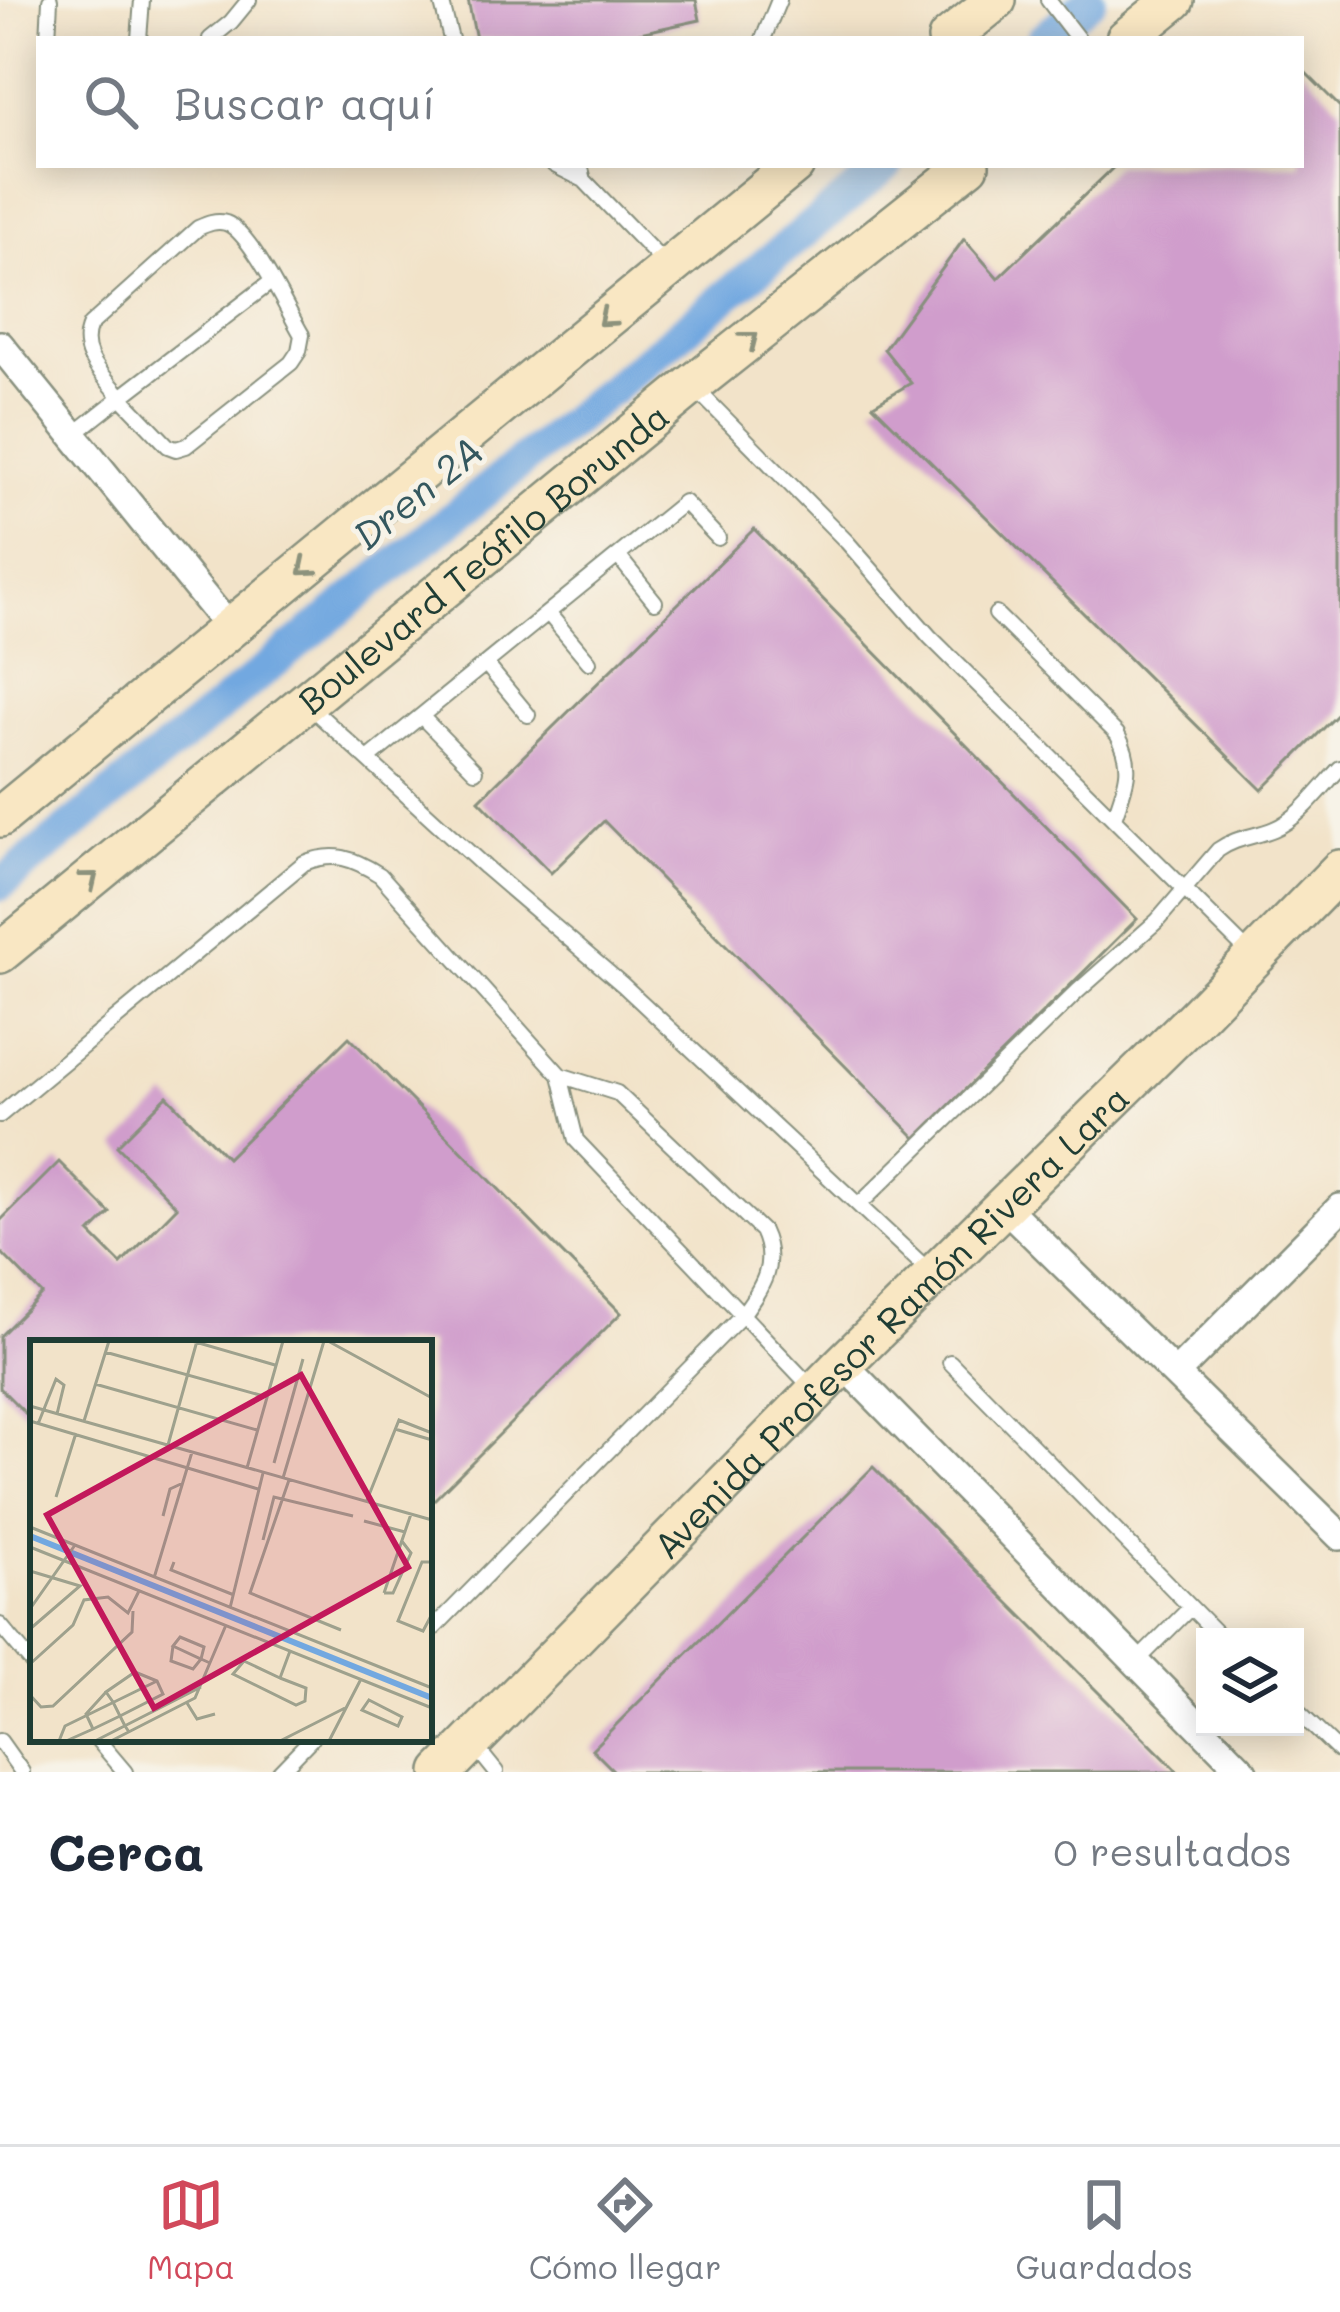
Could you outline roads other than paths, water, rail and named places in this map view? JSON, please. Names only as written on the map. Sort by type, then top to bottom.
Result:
[{"type":"main road","points":[[952,36],[996,0]]},
{"type":"main road","points":[[1130,36],[1174,0]]},
{"type":"main road","points":[[0,817],[790,168]]},
{"type":"main road","name":"Boulevard Teófilo Borunda","points":[[0,953],[965,168]]},
{"type":"main road","name":"Avenida Profesor Ramón Rivera Lara","points":[[442,1772],[484,1757],[829,1378],[1340,870]]},
{"type":"street","points":[[0,345],[231,630]]},
{"type":"street","points":[[1004,1206],[1334,1519]]},
{"type":"street","points":[[1176,1373],[1340,1208]]},
{"type":"street","points":[[829,1378],[1136,1662],[1244,1772]]},
{"type":"lane","points":[[48,36],[50,0]]},
{"type":"lane","points":[[139,36],[142,0]]},
{"type":"lane","points":[[213,36],[249,0]]},
{"type":"lane","points":[[441,0],[450,36]]},
{"type":"lane","points":[[764,36],[779,0]]},
{"type":"lane","points":[[1049,1],[1076,36]]},
{"type":"lane","points":[[582,172],[669,267]]},
{"type":"lane","points":[[215,222],[240,232],[271,282],[302,335],[299,351],[291,363],[186,446],[167,446],[85,350],[90,326],[198,228],[215,222]]},
{"type":"lane","points":[[74,435],[271,282]]},
{"type":"lane","points":[[692,386],[847,542],[930,637],[1254,958]]},
{"type":"lane","points":[[368,759],[684,502],[718,538]]},
{"type":"lane","points":[[618,556],[655,602]]},
{"type":"lane","points":[[548,613],[589,662]]},
{"type":"lane","points":[[996,614],[1118,734],[1128,753],[1128,779],[1114,818]]},
{"type":"lane","points":[[485,664],[527,715]]},
{"type":"lane","points":[[305,703],[623,985],[933,1275]]},
{"type":"lane","points":[[421,716],[475,771]]},
{"type":"lane","points":[[859,1205],[1078,991],[1157,921],[1218,850],[1291,819],[1340,768]]},
{"type":"lane","points":[[0,1115],[304,863],[327,854],[355,860],[380,875],[560,1076],[576,1140],[742,1315],[829,1378]]},
{"type":"lane","points":[[434,1628],[742,1315],[764,1282],[770,1263],[762,1231],[617,1093],[560,1076]]},
{"type":"lane","points":[[950,1362],[1211,1628]]},
{"type":"lane","points":[[1136,1662],[1190,1608]]},
{"type":"lane","points":[[0,1625],[30,1660]]},
{"type":"lane","points":[[1304,1718],[1340,1752]]},
{"type":"lane","points":[[0,1741],[22,1772]]},
{"type":"lane","points":[[100,1742],[125,1772]]},
{"type":"lane","points":[[279,1772],[308,1742]]},
{"type":"waterway","name":"Dren 2A","points":[[1046,36],[1090,0]]},
{"type":"waterway","name":"Dren 2A","points":[[0,885],[883,168]]}]
